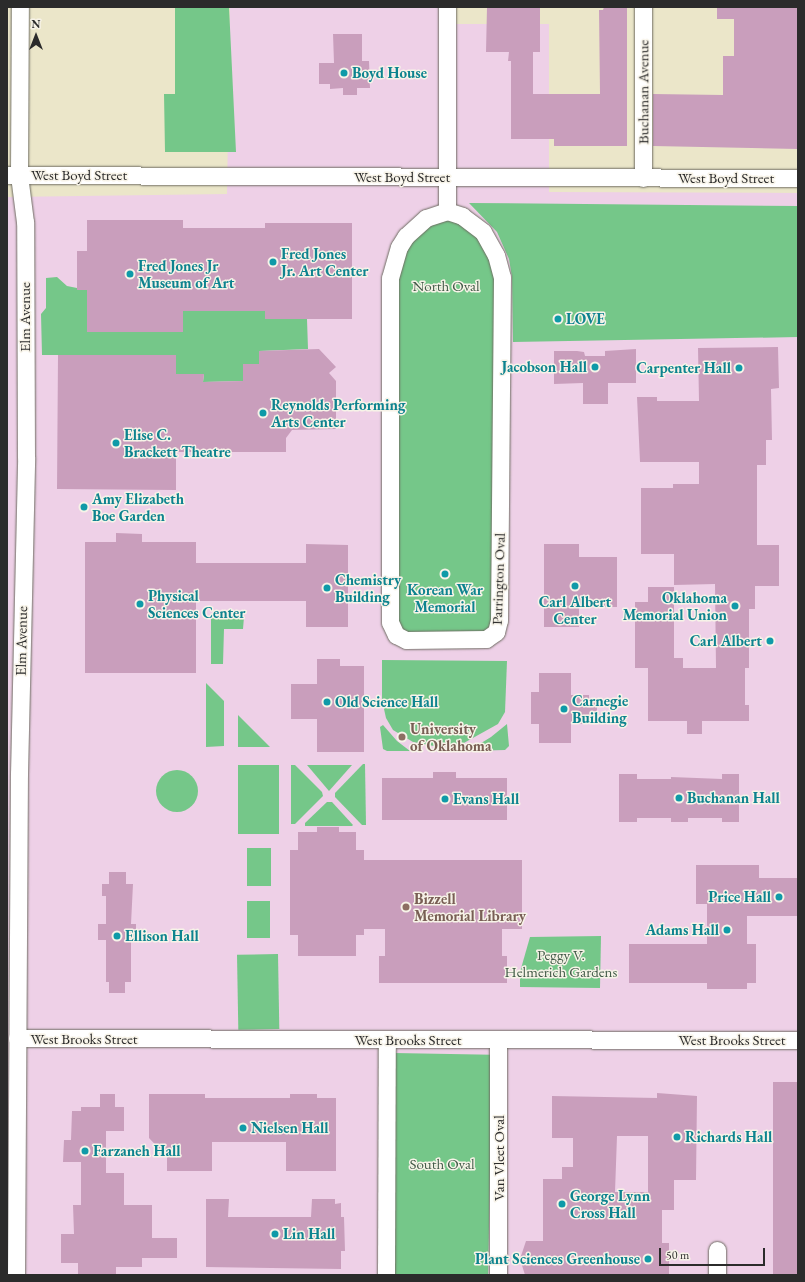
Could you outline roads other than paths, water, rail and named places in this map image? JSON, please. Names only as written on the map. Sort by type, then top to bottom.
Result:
[{"type":"street","name":"Elm Avenue","points":[[16,1275],[14,1033],[26,457],[25,222],[13,175],[20,7]]},
{"type":"street","points":[[447,7],[447,211]]},
{"type":"street","name":"Buchanan Avenue","points":[[643,7],[643,178]]},
{"type":"street","name":"West Boyd Street","points":[[13,175],[798,178]]},
{"type":"street","name":"Parrington Oval","points":[[447,211],[462,216],[483,232],[496,254],[502,277],[499,620],[496,632],[486,640],[406,640],[396,635],[390,622],[390,278],[399,247],[406,236],[426,218],[447,211]]},
{"type":"street","name":"West Brooks Street","points":[[14,1033],[387,1040],[798,1040]]},
{"type":"street","points":[[386,1275],[387,1040]]},
{"type":"street","name":"Van Vleet Oval","points":[[498,1040],[498,1275]]},
{"type":"street","points":[[717,1250],[718,1275]]},
{"type":"place","name":"Boyd House","points":[[344,73]]},
{"type":"place","name":"Fred Jones Jr. Art Center","points":[[273,262]]},
{"type":"place","name":"Fred Jones Jr Museum of Art","points":[[130,274]]},
{"type":"place","name":"LOVE","points":[[558,319]]},
{"type":"place","name":"Jacobson Hall","points":[[595,367]]},
{"type":"place","name":"Carpenter Hall","points":[[739,368]]},
{"type":"place","name":"Reynolds Performing Arts Center","points":[[263,413]]},
{"type":"place","name":"Elise C. Brackett Theatre","points":[[116,443]]},
{"type":"place","name":"Amy Elizabeth Boe Garden","points":[[84,507]]},
{"type":"place","name":"Korean War Memorial","points":[[445,574]]},
{"type":"place","name":"Carl Albert Center","points":[[575,586]]},
{"type":"place","name":"Chemistry Building","points":[[327,588]]},
{"type":"place","name":"Physical Sciences Center","points":[[140,604]]},
{"type":"place","name":"Oklahoma Memorial Union","points":[[735,606]]},
{"type":"place","name":"Carl Albert","points":[[770,641]]},
{"type":"place","name":"Old Science Hall","points":[[327,702]]},
{"type":"place","name":"Carnegie Building","points":[[564,709]]},
{"type":"place","name":"University of Oklahoma","points":[[402,737]]},
{"type":"place","name":"Buchanan Hall","points":[[679,798]]},
{"type":"place","name":"Evans Hall","points":[[445,799]]},
{"type":"place","name":"Price Hall","points":[[779,897]]},
{"type":"place","name":"Bizzell Memorial Library","points":[[406,907]]},
{"type":"place","name":"Adams Hall","points":[[727,930]]},
{"type":"place","name":"Ellison Hall","points":[[117,936]]},
{"type":"place","name":"Nielsen Hall","points":[[243,1128]]},
{"type":"place","name":"Richards Hall","points":[[677,1137]]},
{"type":"place","name":"Farzaneh Hall","points":[[85,1151]]},
{"type":"place","name":"George Lynn Cross Hall","points":[[562,1204]]},
{"type":"place","name":"Lin Hall","points":[[275,1234]]},
{"type":"place","name":"Plant Sciences Greenhouse","points":[[648,1259]]},
{"type":"park label","name":"North Oval","points":[[446,286]]},
{"type":"park label","name":"Peggy V. Helmerich Gardens","points":[[561,962]]},
{"type":"park label","name":"South Oval","points":[[442,1164]]}]
